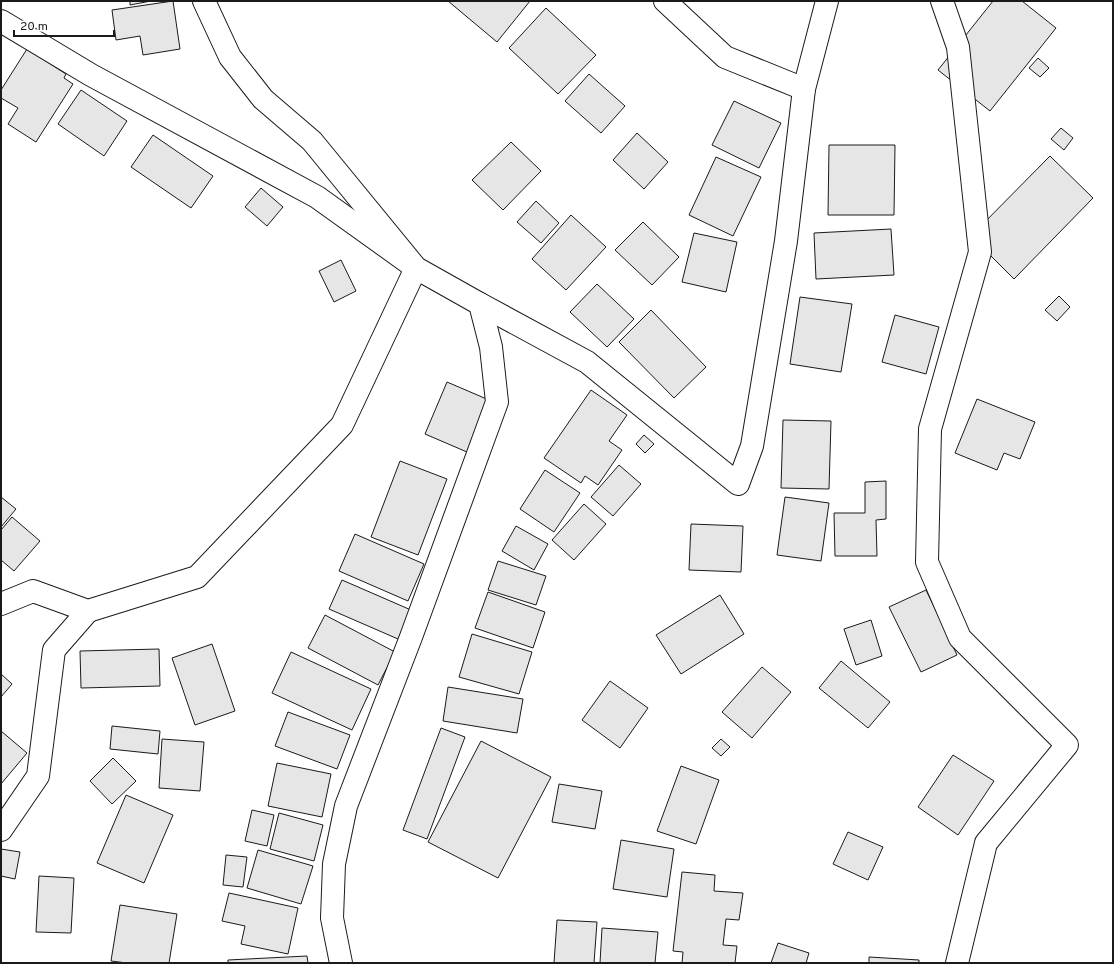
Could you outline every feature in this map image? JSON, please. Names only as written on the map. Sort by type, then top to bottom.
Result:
[{"type":"main road","points":[[204,1],[230,57],[262,99],[312,141],[416,268]]},
{"type":"main road","points":[[665,1],[725,57],[804,88]]},
{"type":"main road","points":[[1,21],[91,75],[317,197],[416,268],[587,362],[738,484],[752,446],[786,241],[804,88],[827,1]]},
{"type":"main road","points":[[942,1],[958,47],[980,252],[930,429],[927,562],[960,638],[1067,745],[986,843],[957,963]]},
{"type":"main road","points":[[1,830],[38,776],[54,650],[88,611],[197,577],[203,572],[342,425],[416,268]]},
{"type":"main road","points":[[341,963],[332,918],[332,910],[334,864],[346,806],[411,637],[497,402],[491,347],[480,304]]},
{"type":"main road","points":[[1,604],[33,591],[88,611]]},
{"type":"building","points":[[130,1],[151,1],[130,5]]},
{"type":"building","points":[[173,1],[180,49],[143,55],[140,36],[116,40],[112,10]]},
{"type":"building","points":[[448,1],[530,1],[497,42]]},
{"type":"building","points":[[993,1],[1022,1],[1056,28],[990,111],[938,70]]},
{"type":"building","points":[[546,8],[596,55],[558,94],[509,48]]},
{"type":"building","points":[[27,49],[66,74],[64,78],[73,84],[36,142],[8,124],[18,108],[1,98],[1,90]]},
{"type":"building","points":[[1038,58],[1049,68],[1040,77],[1029,68]]},
{"type":"building","points":[[589,74],[625,106],[601,133],[565,101]]},
{"type":"building","points":[[81,90],[127,121],[104,156],[58,124]]},
{"type":"building","points":[[734,101],[781,123],[759,168],[712,145]]},
{"type":"building","points":[[1061,128],[1073,138],[1064,150],[1051,139]]},
{"type":"building","points":[[637,133],[668,162],[644,189],[613,160]]},
{"type":"building","points":[[153,135],[213,176],[191,208],[131,167]]},
{"type":"building","points":[[511,142],[541,171],[503,210],[472,180]]},
{"type":"building","points":[[829,145],[895,145],[894,215],[828,215]]},
{"type":"building","points":[[1050,156],[1093,198],[1014,279],[971,236]]},
{"type":"building","points":[[716,157],[761,177],[733,236],[689,215]]},
{"type":"building","points":[[261,188],[283,207],[267,226],[245,207]]},
{"type":"building","points":[[536,201],[559,223],[541,243],[517,222]]},
{"type":"building","points":[[571,215],[606,247],[566,290],[532,259]]},
{"type":"building","points":[[643,222],[679,257],[652,285],[615,250]]},
{"type":"building","points":[[891,229],[894,275],[816,279],[814,233]]},
{"type":"building","points":[[694,233],[737,242],[726,292],[682,282]]},
{"type":"building","points":[[341,260],[356,291],[334,302],[319,271]]},
{"type":"building","points":[[597,284],[634,319],[607,347],[570,312]]},
{"type":"building","points":[[1059,296],[1070,307],[1057,321],[1045,310]]},
{"type":"building","points":[[800,297],[852,304],[841,372],[790,364]]},
{"type":"building","points":[[651,310],[706,367],[674,398],[619,342]]},
{"type":"building","points":[[895,315],[939,327],[926,374],[882,362]]},
{"type":"building","points":[[447,382],[489,400],[467,452],[425,434]]},
{"type":"building","points":[[591,390],[627,415],[609,441],[622,450],[598,485],[585,476],[581,483],[544,458]]},
{"type":"building","points":[[977,399],[1035,422],[1020,459],[1004,453],[997,470],[955,453]]},
{"type":"building","points":[[783,420],[831,421],[829,489],[781,488]]},
{"type":"building","points":[[644,435],[654,444],[645,453],[636,444]]},
{"type":"building","points":[[400,461],[447,479],[418,555],[371,537]]},
{"type":"building","points":[[619,465],[641,484],[613,516],[591,497]]},
{"type":"building","points":[[545,470],[580,493],[554,532],[520,509]]},
{"type":"building","points":[[886,481],[886,519],[876,520],[877,556],[835,556],[834,513],[865,513],[865,482]]},
{"type":"building","points":[[1,497],[16,509],[1,527]]},
{"type":"building","points":[[785,497],[829,503],[821,561],[777,555]]},
{"type":"building","points":[[584,504],[606,524],[574,560],[552,540]]},
{"type":"building","points":[[12,517],[40,541],[14,571],[1,560],[1,530]]},
{"type":"building","points":[[691,524],[743,526],[741,572],[689,570]]},
{"type":"building","points":[[516,526],[548,544],[534,570],[502,551]]},
{"type":"building","points":[[355,534],[424,564],[408,601],[339,571]]},
{"type":"building","points":[[498,561],[546,576],[536,605],[488,590]]},
{"type":"building","points":[[342,580],[411,610],[398,639],[329,609]]},
{"type":"building","points":[[926,590],[957,655],[921,672],[889,607]]},
{"type":"building","points":[[488,592],[545,612],[533,648],[475,628]]},
{"type":"building","points":[[720,595],[744,634],[681,674],[656,635]]},
{"type":"building","points":[[325,615],[395,652],[378,685],[308,648]]},
{"type":"building","points":[[871,620],[882,656],[856,665],[844,629]]},
{"type":"building","points":[[472,634],[532,652],[519,694],[459,677]]},
{"type":"building","points":[[212,644],[235,711],[195,725],[172,658]]},
{"type":"building","points":[[159,649],[160,686],[81,688],[80,651]]},
{"type":"building","points":[[291,652],[371,689],[352,730],[272,693]]},
{"type":"building","points":[[841,661],[890,702],[868,728],[819,688]]},
{"type":"building","points":[[762,667],[791,692],[752,738],[722,712]]},
{"type":"building","points":[[1,674],[12,684],[1,697]]},
{"type":"building","points":[[610,681],[648,708],[620,748],[582,720]]},
{"type":"building","points":[[448,687],[523,699],[517,733],[443,721]]},
{"type":"building","points":[[288,712],[350,735],[337,769],[275,746]]},
{"type":"building","points":[[112,726],[160,731],[158,754],[110,749]]},
{"type":"building","points":[[441,728],[465,737],[427,839],[403,830]]},
{"type":"building","points":[[1,731],[27,753],[1,784]]},
{"type":"building","points":[[162,739],[204,742],[200,791],[159,788]]},
{"type":"building","points":[[721,739],[730,747],[721,756],[712,748]]},
{"type":"building","points":[[481,741],[551,777],[498,878],[428,842]]},
{"type":"building","points":[[953,755],[994,781],[958,835],[918,807]]},
{"type":"building","points":[[113,758],[136,781],[112,804],[90,781]]},
{"type":"building","points":[[277,763],[331,774],[322,817],[268,806]]},
{"type":"building","points":[[681,766],[719,780],[696,844],[657,831]]},
{"type":"building","points":[[559,784],[602,791],[595,829],[552,822]]},
{"type":"building","points":[[126,795],[173,815],[144,883],[97,863]]},
{"type":"building","points":[[252,810],[274,815],[267,846],[245,841]]},
{"type":"building","points":[[279,813],[323,825],[314,861],[270,849]]},
{"type":"building","points":[[848,832],[883,847],[868,880],[833,864]]},
{"type":"building","points":[[621,840],[674,849],[667,897],[613,889]]},
{"type":"building","points":[[1,849],[20,852],[15,879],[1,876]]},
{"type":"building","points":[[258,850],[313,866],[301,904],[247,888]]},
{"type":"building","points":[[226,855],[247,857],[243,887],[223,885]]},
{"type":"building","points":[[682,872],[715,875],[714,891],[743,893],[739,920],[726,919],[723,945],[737,946],[735,963],[682,963],[683,952],[673,951]]},
{"type":"building","points":[[39,876],[74,878],[71,933],[36,932]]},
{"type":"building","points":[[229,893],[298,908],[288,954],[241,944],[245,926],[222,921]]},
{"type":"building","points":[[120,905],[177,914],[169,963],[127,963],[111,961]]},
{"type":"building","points":[[557,920],[597,922],[594,963],[554,963]]},
{"type":"building","points":[[602,928],[658,932],[655,963],[600,963]]},
{"type":"building","points":[[778,943],[809,953],[806,963],[771,963]]},
{"type":"building","points":[[307,956],[308,963],[228,963],[228,960]]},
{"type":"building","points":[[869,957],[919,960],[919,963],[869,963]]}]
